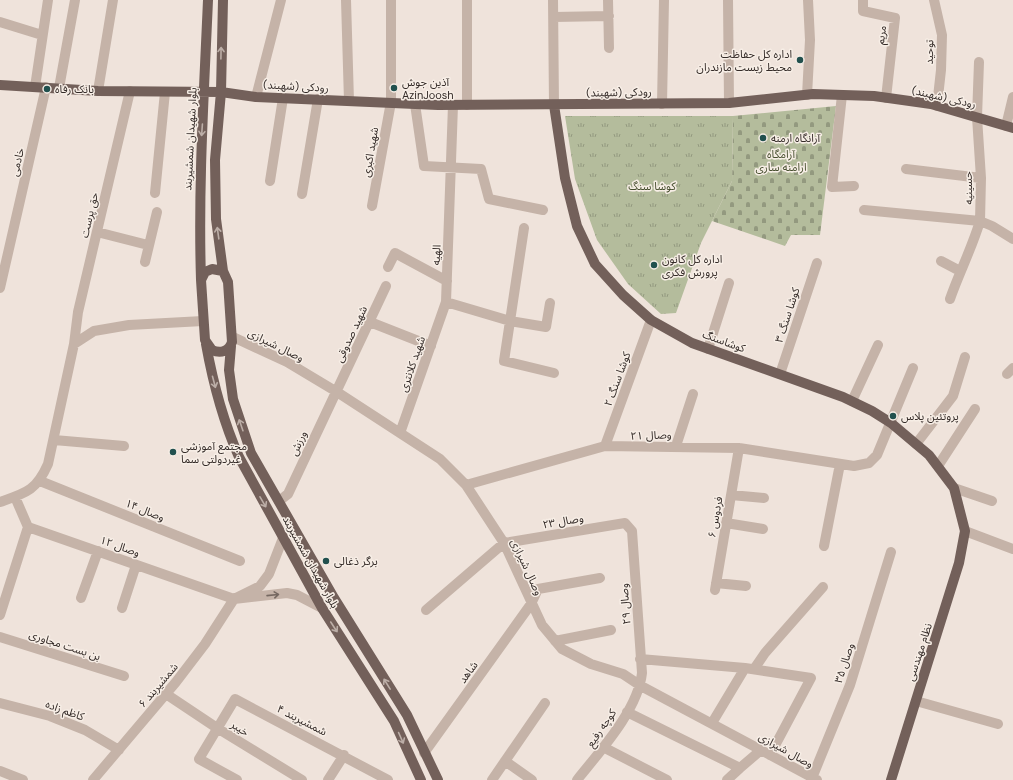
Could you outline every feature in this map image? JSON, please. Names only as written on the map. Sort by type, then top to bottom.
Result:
[{"type":"main road","name":"بلوار شهیدان شمشیربند","points":[[208,0],[200,168],[203,321],[211,372],[228,432],[253,484],[322,608],[394,721],[421,780]]},
{"type":"main road","points":[[223,0],[221,92],[215,160],[216,219],[223,271]]},
{"type":"main road","points":[[0,85],[98,91],[204,92]]},
{"type":"main road","name":"رودکی (شهبند)","points":[[204,92],[318,100],[453,105],[730,104],[807,95],[842,95],[886,98],[937,106],[1010,127]]},
{"type":"main road","name":"کوشاسنگ","points":[[554,105],[565,178],[577,226],[595,264],[623,295],[651,320],[692,343],[852,401],[872,410],[891,423],[929,455],[954,488],[965,531]]},
{"type":"main road","points":[[201,280],[208,270],[216,268],[223,271]]},
{"type":"main road","name":"بلوار شهیدان شمشیربند","points":[[223,271],[228,282],[232,341],[229,370],[233,399],[251,453],[334,598],[407,715],[438,780]]},
{"type":"main road","points":[[206,344],[216,352],[224,351],[232,341]]},
{"type":"main road","name":"نظام مهندسی","points":[[891,780],[956,576],[965,531]]},
{"type":"street","points":[[35,87],[48,0]]},
{"type":"street","points":[[59,88],[75,0]]},
{"type":"street","points":[[98,91],[113,0]]},
{"type":"street","points":[[256,96],[281,0]]},
{"type":"street","points":[[346,0],[349,101]]},
{"type":"street","name":"شهید اکبری","points":[[372,206],[391,102],[391,0]]},
{"type":"street","points":[[467,0],[467,105]]},
{"type":"street","points":[[553,0],[554,105]]},
{"type":"street","points":[[608,0],[609,48]]},
{"type":"street","points":[[662,104],[664,0]]},
{"type":"street","points":[[728,0],[730,104]]},
{"type":"street","points":[[807,95],[810,40],[808,0]]},
{"type":"street","name":"مریم","points":[[863,0],[863,11],[895,18],[886,98]]},
{"type":"street","name":"توحید","points":[[934,0],[942,35],[941,70],[937,106]]},
{"type":"street","points":[[554,17],[609,16]]},
{"type":"street","points":[[0,22],[42,35]]},
{"type":"street","name":"حسینیه","points":[[950,299],[960,271],[974,240],[980,221],[981,178],[977,117],[979,62]]},
{"type":"street","name":"خادمی","points":[[0,288],[46,88]]},
{"type":"street","name":"حق پرست","points":[[74,344],[78,312],[130,91]]},
{"type":"street","points":[[154,193],[165,92]]},
{"type":"street","points":[[842,95],[832,187],[854,186]]},
{"type":"street","points":[[1010,127],[1013,97]]},
{"type":"street","points":[[270,181],[283,98]]},
{"type":"street","points":[[302,194],[318,100]]},
{"type":"street","points":[[415,104],[424,166],[481,169],[489,199],[542,210]]},
{"type":"street","name":"الهیه","points":[[446,302],[452,168],[453,105]]},
{"type":"street","points":[[906,169],[981,178]]},
{"type":"street","points":[[864,210],[980,221],[992,226],[1013,240]]},
{"type":"street","points":[[145,262],[157,212]]},
{"type":"street","points":[[524,228],[504,361],[554,373]]},
{"type":"street","points":[[97,232],[148,245]]},
{"type":"street","points":[[388,267],[395,253],[447,281]]},
{"type":"street","points":[[941,261],[960,271]]},
{"type":"street","name":"کوشا سنگ ۳","points":[[780,374],[817,263]]},
{"type":"street","points":[[708,349],[728,283]]},
{"type":"street","name":"شهید صدوقی","points":[[336,392],[386,286]]},
{"type":"street","points":[[446,302],[510,321],[546,327],[550,303]]},
{"type":"street","name":"شهید کلانتری","points":[[400,433],[446,302]]},
{"type":"street","name":"کوشا سنگ ۲","points":[[605,446],[651,320]]},
{"type":"street","points":[[0,502],[25,494],[40,481],[48,464],[74,344],[94,331],[129,325],[203,321]]},
{"type":"street","points":[[370,322],[431,346]]},
{"type":"street","name":"وصال شیرازی","points":[[232,341],[287,362],[440,459],[466,485],[504,543],[542,625],[562,649],[591,664],[623,674],[640,686],[815,779]]},
{"type":"street","points":[[852,401],[878,345]]},
{"type":"street","points":[[916,444],[953,396],[964,357]]},
{"type":"street","points":[[891,423],[898,401],[913,368]]},
{"type":"street","name":"ورزش","points":[[278,501],[288,494],[313,438],[336,392]]},
{"type":"street","points":[[676,446],[694,394]]},
{"type":"street","points":[[938,466],[975,409]]},
{"type":"street","name":"وصال ۲۱","points":[[466,485],[605,446],[626,448],[676,446],[739,448],[854,466],[869,463],[877,454],[891,423]]},
{"type":"street","points":[[54,440],[124,446]]},
{"type":"street","name":"فردوس ۶","points":[[739,448],[716,587],[746,586]]},
{"type":"street","points":[[824,546],[840,464]]},
{"type":"street","name":"وصال ۱۴","points":[[40,481],[240,561]]},
{"type":"street","points":[[954,488],[992,500]]},
{"type":"street","points":[[731,495],[764,498]]},
{"type":"street","points":[[0,615],[28,527],[15,497]]},
{"type":"street","name":"وصال ۲۳","points":[[504,543],[625,523]]},
{"type":"street","name":"وصال ۲۹","points":[[625,523],[632,530],[642,673],[640,686]]},
{"type":"street","points":[[726,524],[763,529]]},
{"type":"street","name":"وصال ۱۲","points":[[28,527],[234,599]]},
{"type":"street","points":[[965,531],[1013,549]]},
{"type":"street","points":[[234,599],[260,586],[269,574],[284,538]]},
{"type":"street","points":[[426,610],[504,543]]},
{"type":"street","points":[[81,598],[98,551]]},
{"type":"street","name":"وصال ۳۵","points":[[815,779],[850,685],[891,552]]},
{"type":"street","points":[[122,608],[136,565]]},
{"type":"street","name":"شاهد","points":[[424,753],[531,604],[538,589],[600,578]]},
{"type":"street","points":[[712,723],[749,668],[765,653],[823,587]]},
{"type":"street","points":[[234,599],[287,593],[297,595],[322,608]]},
{"type":"street","name":"شمشیربند ۶","points":[[93,780],[166,694],[205,644],[234,599]]},
{"type":"street","points":[[555,641],[611,630]]},
{"type":"street","name":"بن بست مجاوری","points":[[0,637],[124,676]]},
{"type":"street","points":[[640,659],[749,668],[811,678],[770,755]]},
{"type":"street","name":"کوچه رفیع","points":[[577,780],[603,747],[626,712],[640,686]]},
{"type":"street","name":"خیبر","points":[[166,694],[217,728],[302,780]]},
{"type":"street","name":"شمشیربند ۴","points":[[217,728],[235,699],[344,755],[388,780]]},
{"type":"street","points":[[916,701],[998,724]]},
{"type":"street","name":"کاظم زاده","points":[[0,703],[50,716],[85,730],[119,750]]},
{"type":"street","points":[[492,780],[545,703]]},
{"type":"street","points":[[626,712],[740,768]]},
{"type":"street","points":[[217,728],[199,759],[237,780]]},
{"type":"street","points":[[603,747],[667,780]]},
{"type":"street","points":[[727,780],[761,750]]},
{"type":"street","points":[[328,780],[344,755]]},
{"type":"street","points":[[505,761],[532,780]]},
{"type":"street","points":[[0,771],[22,780]]},
{"type":"green space","name":"آرامگاه ارامنه ساری","points":[[836,106],[820,235],[791,235],[785,246],[712,221],[732,181],[733,116]]},
{"type":"green space","name":"کوشا سنگ","points":[[565,116],[733,116],[732,181],[701,243],[676,313],[661,314],[628,284],[597,240],[575,179]]},
{"type":"place","name":"اداره کل حفاظت محیط زیست مازندران","points":[[800,60]]},
{"type":"place","name":"آذین جوش AzinJoosh","points":[[394,88]]},
{"type":"place","name":"بانک رفاه","points":[[47,89]]},
{"type":"place","name":"آرانگاه ارمنه","points":[[763,138]]},
{"type":"place","name":"اداره کل کانون پرورش فکری","points":[[654,265]]},
{"type":"place","name":"پروتئین پلاس","points":[[893,416]]},
{"type":"place","name":"مجتمع آموزشی غیردولتی سما","points":[[173,452]]},
{"type":"place","name":"برگر ذغالی","points":[[326,561]]}]
